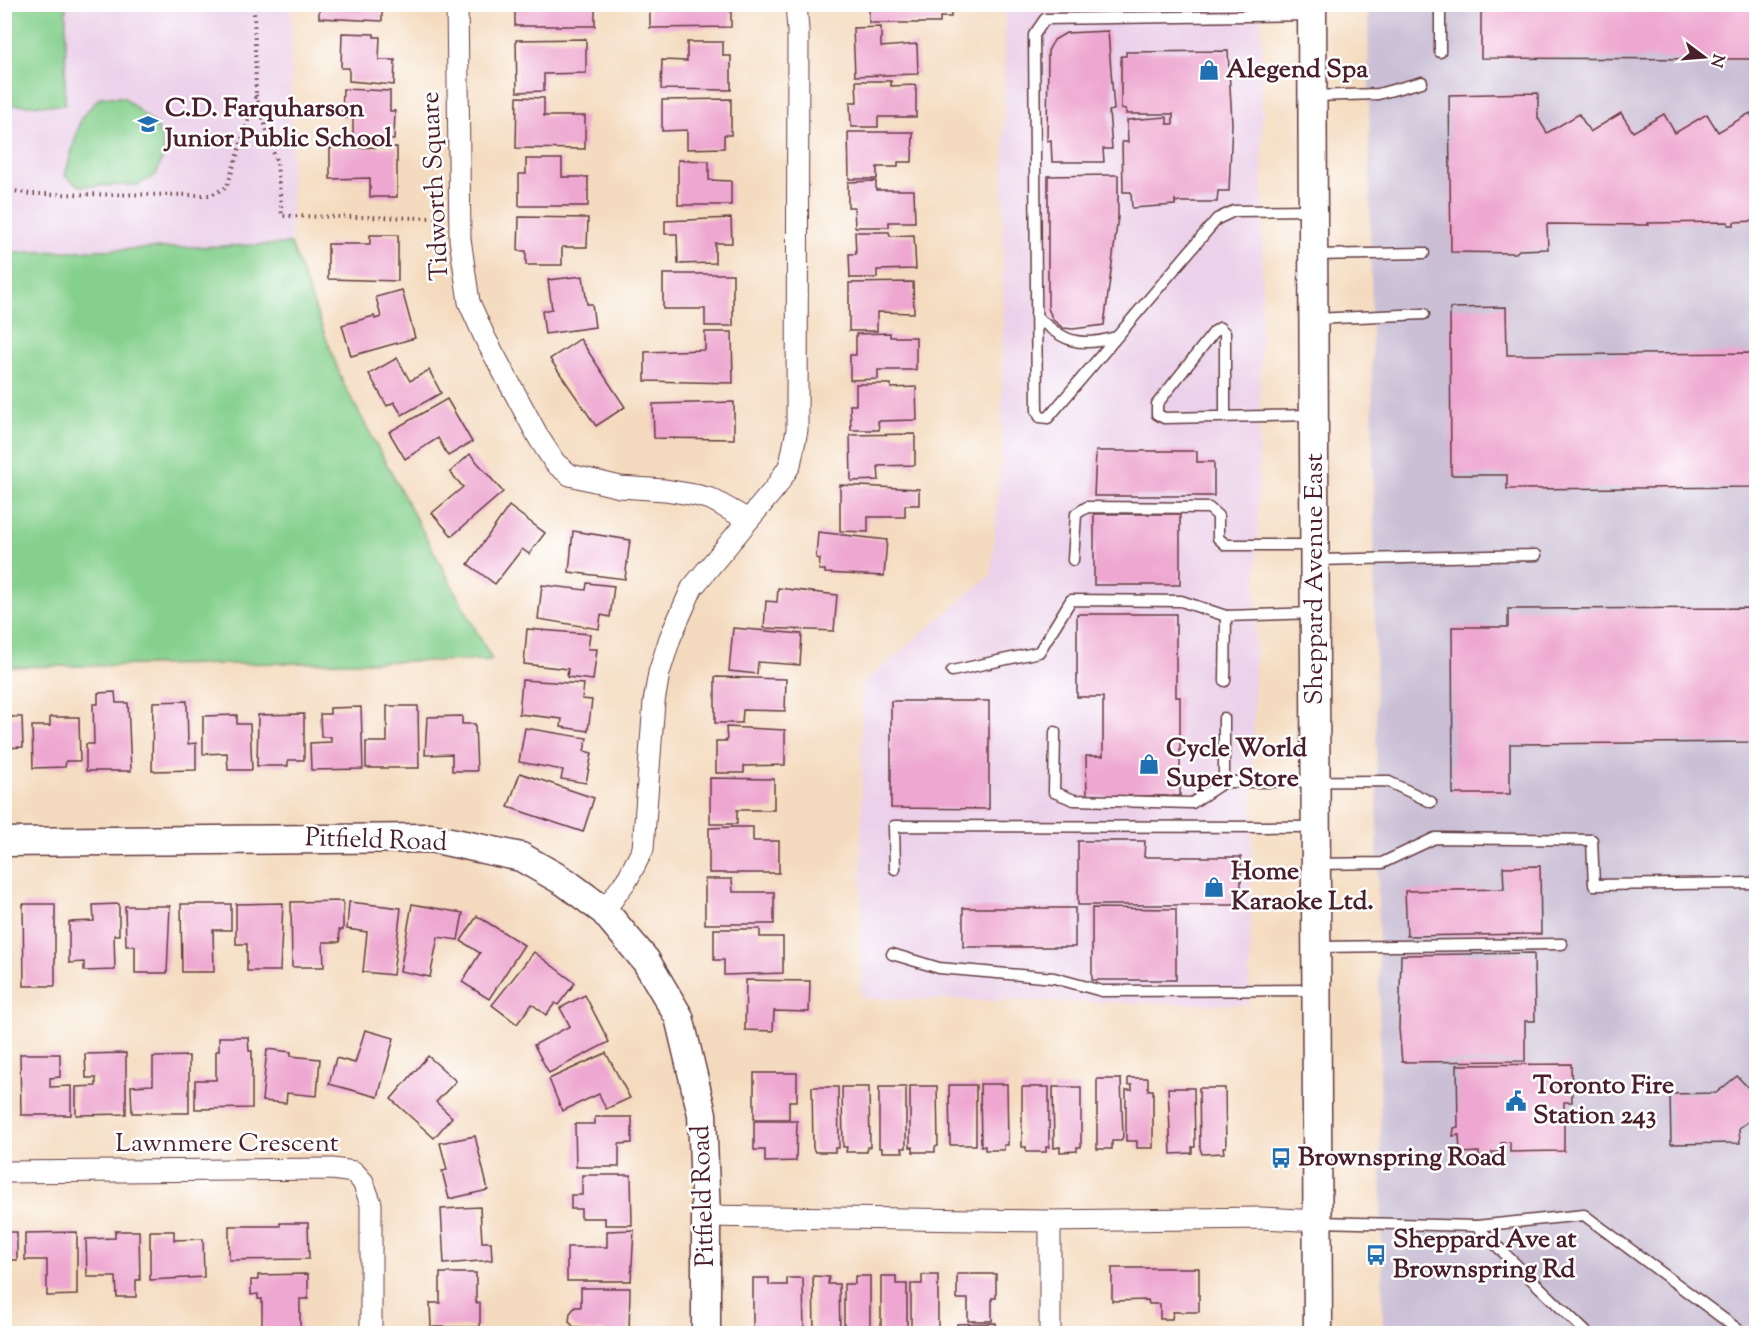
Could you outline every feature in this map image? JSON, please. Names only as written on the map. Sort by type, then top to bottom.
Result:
[{"type":"main road","name":"Sheppard Avenue East","points":[[1312,10],[1318,1334]]},
{"type":"main road","name":"Pitfield Road","points":[[4,842],[431,837],[521,857],[565,882],[604,911],[646,961],[679,1017],[702,1114],[706,1216],[706,1334]]},
{"type":"street","name":"Tidworth Square","points":[[457,4],[459,217],[469,302],[485,338],[539,438],[555,462],[570,476],[620,487],[665,490],[703,497],[748,520]]},
{"type":"street","points":[[604,911],[628,878],[643,849],[654,702],[659,673],[670,638],[693,588],[776,487],[790,465],[797,430],[798,30],[796,4]]},
{"type":"street","name":"Lawnmere Crescent","points":[[4,1172],[332,1169],[354,1172],[363,1182],[371,1204],[371,1334]]},
{"type":"street","points":[[706,1216],[1050,1221],[1261,1218],[1318,1221]]},
{"type":"street","points":[[1050,1221],[1050,1334]]},
{"type":"lane","points":[[1440,4],[1440,52]]},
{"type":"lane","points":[[1312,10],[1045,19],[1038,25],[1034,35],[1037,411],[1040,417],[1048,418],[1217,219],[1234,211],[1313,210]]},
{"type":"lane","points":[[1312,96],[1378,94],[1422,82]]},
{"type":"lane","points":[[1313,255],[1424,253]]},
{"type":"lane","points":[[1314,319],[1424,314]]},
{"type":"lane","points":[[1036,316],[1066,340],[1085,344],[1117,336]]},
{"type":"lane","points":[[1225,417],[1225,333],[1220,328],[1214,332],[1157,404],[1156,414],[1164,418],[1225,417],[1314,415]]},
{"type":"lane","points":[[1073,560],[1076,514],[1087,507],[1209,508],[1218,516],[1218,538],[1226,545],[1315,553],[1536,555]]},
{"type":"lane","points":[[952,671],[1039,652],[1071,600],[1181,601],[1226,616],[1315,613]]},
{"type":"lane","points":[[1225,681],[1226,616]]},
{"type":"lane","points":[[1224,718],[1224,782]]},
{"type":"lane","points":[[1054,732],[1054,792],[1074,800],[1192,803],[1224,782],[1387,781],[1431,802]]},
{"type":"lane","points":[[895,869],[894,826],[1316,827]]},
{"type":"lane","points":[[1316,864],[1382,863],[1435,838],[1592,840],[1594,885],[1756,883]]},
{"type":"lane","points":[[1317,947],[1562,944]]},
{"type":"lane","points":[[892,954],[939,968],[1054,978],[1102,991],[1317,990]]},
{"type":"lane","points":[[1318,1221],[1476,1226],[1584,1215],[1744,1334]]},
{"type":"lane","points":[[1476,1226],[1588,1334]]},
{"type":"path","points":[[254,4],[256,94],[276,164],[282,216],[459,217]]},
{"type":"path","points":[[4,189],[30,194],[210,195],[226,187],[256,94]]},
{"type":"shaded area","name":"C.D. Farquharson Junior Public School","points":[[4,5],[291,5],[291,244],[5,253]]},
{"type":"shaded area","points":[[1005,5],[1261,5],[1263,217],[1249,1005],[861,998],[862,684],[991,575],[1002,446]]},
{"type":"shaded area","points":[[1368,5],[1756,5],[1756,1333],[1383,1333]]},
{"type":"green space","points":[[5,4],[66,5],[65,105],[5,105]]},
{"type":"green space","points":[[100,97],[123,97],[157,126],[165,151],[156,175],[138,185],[80,186],[65,176],[81,118]]},
{"type":"green space","points":[[291,244],[343,383],[492,660],[5,667],[5,253]]},
{"type":"building","points":[[319,4],[391,4],[391,8],[382,7],[382,21],[319,18]]},
{"type":"building","points":[[650,4],[731,4],[731,27],[650,28]]},
{"type":"building","points":[[869,4],[951,4],[951,17],[940,17],[940,23],[869,23]]},
{"type":"building","points":[[1481,4],[1756,4],[1756,59],[1481,58]]},
{"type":"building","points":[[515,5],[595,5],[595,26],[515,26]]},
{"type":"building","points":[[881,27],[881,47],[917,44],[918,74],[855,76],[853,28]]},
{"type":"building","points":[[1108,31],[1114,110],[1109,111],[1112,149],[1103,149],[1104,162],[1052,162],[1051,140],[1047,141],[1048,51],[1054,40],[1066,33]]},
{"type":"building","points":[[342,33],[374,34],[374,37],[380,37],[379,60],[395,60],[394,85],[349,81],[349,68],[341,68]]},
{"type":"building","points":[[586,39],[586,73],[544,74],[544,91],[517,92],[516,40]]},
{"type":"building","points":[[687,42],[723,42],[723,56],[731,56],[731,90],[661,89],[662,60],[687,61]]},
{"type":"building","points":[[1228,51],[1232,123],[1229,191],[1218,191],[1217,202],[1177,202],[1175,200],[1175,205],[1132,208],[1131,192],[1123,192],[1122,142],[1128,142],[1127,120],[1167,117],[1167,124],[1173,124],[1173,114],[1126,114],[1126,109],[1121,109],[1121,56],[1126,56],[1126,52]]},
{"type":"building","points":[[856,81],[891,81],[891,86],[916,85],[916,117],[878,117],[878,127],[851,127],[850,102],[857,102]]},
{"type":"building","points":[[343,89],[390,91],[390,111],[395,111],[394,140],[353,138],[353,118],[342,118]]},
{"type":"building","points":[[1538,93],[1538,118],[1547,133],[1579,114],[1590,132],[1621,113],[1633,132],[1664,114],[1675,133],[1707,114],[1718,132],[1750,113],[1756,125],[1756,221],[1734,222],[1734,225],[1728,225],[1728,222],[1648,223],[1649,225],[1547,224],[1548,249],[1519,250],[1516,253],[1451,252],[1449,95]]},
{"type":"building","points":[[517,97],[544,98],[544,116],[585,116],[585,149],[516,148]]},
{"type":"building","points":[[731,99],[731,135],[724,135],[724,148],[687,149],[687,130],[662,131],[662,100]]},
{"type":"building","points":[[848,132],[913,132],[912,162],[898,162],[898,167],[877,167],[877,179],[849,179]]},
{"type":"building","points":[[397,147],[397,197],[370,197],[370,178],[330,179],[330,148]]},
{"type":"building","points":[[526,159],[562,159],[562,177],[588,177],[588,206],[519,206],[519,174],[526,174]]},
{"type":"building","points":[[678,160],[709,161],[709,180],[731,181],[731,205],[678,205]]},
{"type":"building","points":[[1118,175],[1118,217],[1104,325],[1063,328],[1053,320],[1048,308],[1048,176]]},
{"type":"building","points":[[876,181],[876,190],[914,190],[915,222],[889,222],[889,227],[855,227],[854,207],[848,207],[848,182]]},
{"type":"building","points":[[519,217],[588,218],[587,247],[562,247],[562,265],[526,265],[526,251],[518,251]]},
{"type":"building","points":[[731,218],[732,243],[715,243],[715,263],[678,264],[677,234],[665,234],[665,221]]},
{"type":"building","points":[[855,232],[889,232],[890,236],[914,235],[916,269],[877,270],[877,278],[850,278],[849,254],[856,254]]},
{"type":"building","points":[[370,235],[398,235],[398,281],[328,279],[328,244],[370,244]]},
{"type":"building","points":[[663,274],[733,274],[733,326],[705,326],[705,309],[663,309]]},
{"type":"building","points":[[583,276],[587,304],[592,304],[595,327],[545,334],[542,311],[552,309],[548,280]]},
{"type":"building","points":[[913,282],[914,313],[877,312],[877,331],[849,331],[849,283]]},
{"type":"building","points":[[402,290],[415,338],[351,356],[342,325],[374,316],[375,319],[381,317],[376,297]]},
{"type":"building","points":[[1506,307],[1507,355],[1756,353],[1756,487],[1507,489],[1507,475],[1451,475],[1450,308]]},
{"type":"building","points":[[705,332],[732,332],[733,383],[645,381],[645,352],[705,350]]},
{"type":"building","points":[[890,333],[890,337],[916,337],[916,370],[878,370],[878,379],[850,380],[850,355],[856,355],[856,334]]},
{"type":"building","points":[[580,339],[625,407],[596,426],[550,359]]},
{"type":"building","points":[[397,358],[410,381],[429,370],[441,393],[402,415],[394,402],[387,406],[369,374]]},
{"type":"building","points":[[856,384],[891,384],[891,388],[916,387],[917,420],[878,421],[879,430],[851,430],[850,405],[856,405]]},
{"type":"building","points":[[447,399],[472,442],[448,456],[438,438],[405,459],[389,432]]},
{"type":"building","points":[[734,402],[734,439],[654,438],[653,404]]},
{"type":"building","points":[[915,434],[915,465],[878,466],[879,480],[851,481],[850,435]]},
{"type":"building","points":[[1096,451],[1197,451],[1197,462],[1214,462],[1214,496],[1094,496]]},
{"type":"building","points":[[470,454],[503,492],[452,536],[432,513],[463,487],[450,472]]},
{"type":"building","points":[[840,485],[919,489],[919,505],[905,505],[905,517],[868,517],[868,532],[840,531]]},
{"type":"building","points":[[509,506],[545,533],[529,554],[522,549],[495,584],[468,564]]},
{"type":"building","points":[[1094,514],[1180,514],[1180,585],[1094,585]]},
{"type":"building","points":[[573,531],[630,540],[625,579],[569,572]]},
{"type":"building","points":[[818,532],[887,540],[884,576],[825,573],[825,570],[819,570],[820,559],[816,558]]},
{"type":"building","points":[[587,583],[614,586],[610,617],[601,615],[599,629],[538,619],[542,585],[586,590]]},
{"type":"building","points":[[778,588],[837,595],[834,631],[764,628],[766,601],[777,602]]},
{"type":"building","points":[[1756,608],[1756,742],[1510,744],[1510,794],[1453,794],[1452,627],[1508,627],[1508,609]]},
{"type":"building","points":[[1077,614],[1176,614],[1176,697],[1180,697],[1180,796],[1087,796],[1086,756],[1103,756],[1103,697],[1077,697]]},
{"type":"building","points":[[733,628],[802,634],[800,665],[758,662],[757,674],[729,671]]},
{"type":"building","points":[[527,629],[590,634],[588,649],[597,649],[593,680],[567,677],[568,669],[524,664]]},
{"type":"building","points":[[715,677],[786,679],[785,711],[743,710],[742,723],[715,723]]},
{"type":"building","points":[[522,680],[584,684],[582,699],[592,700],[588,731],[561,727],[562,719],[519,714]]},
{"type":"building","points":[[115,692],[116,703],[128,703],[131,771],[86,771],[86,744],[94,744],[93,704],[98,704],[98,693]]},
{"type":"building","points":[[187,701],[188,744],[196,743],[196,770],[152,771],[153,702]]},
{"type":"building","points":[[891,701],[989,701],[989,809],[891,808]]},
{"type":"building","points":[[387,706],[418,706],[419,768],[366,768],[366,742],[387,742]]},
{"type":"building","points":[[361,707],[363,769],[311,770],[310,743],[331,742],[331,737],[321,737],[320,714],[330,714],[330,708]]},
{"type":"building","points":[[304,714],[304,760],[288,760],[288,766],[257,766],[258,715]]},
{"type":"building","points":[[237,715],[237,724],[250,724],[252,770],[228,770],[227,753],[203,754],[203,716]]},
{"type":"building","points":[[462,716],[462,724],[475,724],[477,771],[452,771],[452,754],[425,755],[427,717]]},
{"type":"building","points":[[4,717],[22,717],[23,747],[4,748]]},
{"type":"building","points":[[50,717],[79,717],[80,761],[66,761],[65,767],[33,768],[32,726],[50,726]]},
{"type":"building","points":[[726,727],[785,730],[785,765],[744,766],[744,773],[716,773],[716,741],[727,741]]},
{"type":"building","points":[[525,728],[587,738],[584,751],[592,753],[586,783],[561,779],[563,770],[519,762]]},
{"type":"building","points":[[520,773],[594,798],[583,832],[508,807]]},
{"type":"building","points":[[710,778],[774,779],[774,810],[737,810],[737,824],[710,824]]},
{"type":"building","points":[[753,827],[753,841],[779,841],[779,873],[709,873],[709,828]]},
{"type":"building","points":[[1078,841],[1145,841],[1144,857],[1241,857],[1241,905],[1078,905]]},
{"type":"building","points":[[1540,866],[1541,934],[1407,936],[1405,891],[1504,889],[1503,867]]},
{"type":"building","points":[[705,879],[732,879],[733,892],[774,892],[774,924],[705,924]]},
{"type":"building","points":[[343,901],[343,930],[339,930],[340,942],[323,942],[324,967],[292,967],[291,902]]},
{"type":"building","points":[[349,902],[401,908],[393,975],[363,972],[367,932],[347,929]]},
{"type":"building","points":[[283,903],[280,971],[247,971],[247,944],[236,944],[236,904]]},
{"type":"building","points":[[23,904],[55,904],[55,986],[24,986]]},
{"type":"building","points":[[119,904],[119,935],[114,935],[115,970],[84,971],[84,962],[69,963],[69,922],[94,921],[93,905]]},
{"type":"building","points":[[181,904],[231,904],[231,930],[213,930],[214,972],[182,972]]},
{"type":"building","points":[[412,904],[463,913],[458,940],[438,937],[430,977],[400,971]]},
{"type":"building","points":[[125,906],[170,906],[167,973],[135,973],[135,946],[126,946]]},
{"type":"building","points":[[963,908],[1075,908],[1075,947],[963,947]]},
{"type":"building","points":[[1092,908],[1176,909],[1176,980],[1092,980]]},
{"type":"building","points":[[477,916],[524,945],[489,999],[462,982],[480,953],[461,941]]},
{"type":"building","points":[[714,929],[760,929],[760,937],[783,937],[783,973],[724,975],[724,960],[714,960]]},
{"type":"building","points":[[534,952],[575,983],[558,1005],[555,1003],[546,1015],[532,1004],[517,1024],[492,1005]]},
{"type":"building","points":[[1534,953],[1535,1021],[1525,1021],[1525,1061],[1402,1062],[1399,1029],[1401,955]]},
{"type":"building","points":[[746,980],[810,981],[809,1012],[774,1011],[773,1031],[745,1030]]},
{"type":"building","points":[[585,995],[609,1042],[549,1073],[534,1045],[570,1026],[560,1008]]},
{"type":"building","points":[[365,1030],[394,1038],[378,1097],[329,1084],[336,1058],[355,1063]]},
{"type":"building","points":[[219,1037],[248,1037],[249,1051],[252,1051],[252,1108],[195,1109],[195,1080],[216,1080],[216,1051],[219,1051]]},
{"type":"building","points":[[267,1049],[291,1052],[291,1056],[320,1059],[317,1096],[287,1093],[286,1103],[262,1101]]},
{"type":"building","points":[[126,1053],[126,1114],[76,1115],[76,1087],[96,1086],[96,1078],[86,1078],[85,1054]]},
{"type":"building","points":[[606,1053],[630,1098],[606,1109],[599,1094],[562,1111],[549,1079]]},
{"type":"building","points":[[20,1054],[60,1054],[60,1077],[50,1078],[50,1087],[71,1086],[71,1115],[21,1115]]},
{"type":"building","points":[[189,1056],[189,1113],[132,1113],[131,1086],[153,1085],[153,1057]]},
{"type":"building","points":[[428,1056],[456,1081],[436,1102],[452,1117],[434,1138],[391,1099]]},
{"type":"building","points":[[1571,1064],[1572,1102],[1564,1102],[1564,1151],[1510,1152],[1510,1142],[1501,1143],[1501,1152],[1492,1152],[1492,1156],[1479,1156],[1479,1152],[1460,1153],[1459,1135],[1453,1136],[1454,1128],[1458,1127],[1457,1065]]},
{"type":"building","points":[[754,1073],[797,1073],[797,1101],[789,1101],[789,1119],[754,1119]]},
{"type":"building","points":[[1737,1076],[1756,1096],[1756,1127],[1751,1120],[1739,1128],[1740,1143],[1671,1144],[1670,1094],[1716,1093]]},
{"type":"building","points":[[1128,1078],[1148,1078],[1148,1090],[1153,1090],[1153,1148],[1137,1148],[1137,1141],[1126,1141],[1126,1090],[1132,1090],[1132,1085],[1128,1085]]},
{"type":"building","points":[[1097,1079],[1121,1079],[1123,1136],[1121,1141],[1112,1141],[1112,1149],[1097,1149]]},
{"type":"building","points":[[980,1084],[1007,1084],[1008,1145],[1004,1145],[1004,1150],[985,1150],[985,1146],[981,1146]]},
{"type":"building","points":[[949,1085],[976,1085],[976,1145],[950,1145]]},
{"type":"building","points":[[910,1086],[937,1086],[938,1146],[935,1147],[935,1152],[913,1152],[913,1147],[910,1147]]},
{"type":"building","points":[[812,1087],[838,1087],[839,1148],[835,1148],[835,1152],[815,1152],[813,1148]]},
{"type":"building","points":[[842,1087],[869,1087],[870,1147],[867,1147],[867,1152],[846,1152],[847,1147],[843,1147]]},
{"type":"building","points":[[879,1087],[906,1087],[906,1148],[902,1148],[903,1152],[882,1152],[882,1148],[879,1148]]},
{"type":"building","points":[[1022,1087],[1049,1087],[1049,1147],[1046,1147],[1046,1152],[1026,1152],[1026,1147],[1022,1147]]},
{"type":"building","points":[[1053,1087],[1081,1087],[1081,1147],[1077,1147],[1077,1151],[1060,1152],[1060,1147],[1054,1148]]},
{"type":"building","points":[[1168,1088],[1194,1088],[1195,1147],[1192,1147],[1192,1153],[1171,1154]]},
{"type":"building","points":[[1199,1088],[1225,1088],[1226,1147],[1223,1147],[1224,1153],[1202,1154]]},
{"type":"building","points":[[595,1117],[632,1117],[632,1143],[619,1144],[619,1167],[576,1167],[575,1124],[595,1124]]},
{"type":"building","points":[[754,1121],[797,1121],[796,1161],[765,1162],[765,1150],[754,1150]]},
{"type":"building","points":[[475,1136],[488,1190],[449,1199],[442,1171],[447,1170],[440,1143]]},
{"type":"building","points":[[582,1175],[631,1175],[632,1225],[605,1225],[605,1218],[581,1218],[581,1209],[571,1209],[571,1195],[582,1195]]},
{"type":"building","points":[[480,1207],[482,1242],[491,1242],[492,1260],[444,1264],[441,1209]]},
{"type":"building","points":[[280,1223],[308,1223],[309,1259],[229,1260],[229,1226],[280,1226]]},
{"type":"building","points":[[634,1230],[631,1281],[567,1281],[567,1247],[607,1247],[607,1231]]},
{"type":"building","points":[[115,1231],[139,1231],[140,1280],[136,1280],[136,1297],[117,1297],[116,1277],[87,1277],[86,1239],[115,1238]]},
{"type":"building","points":[[150,1231],[174,1231],[174,1240],[203,1239],[204,1277],[150,1280]]},
{"type":"building","points":[[4,1232],[17,1232],[17,1260],[4,1260]]},
{"type":"building","points":[[77,1232],[77,1295],[47,1296],[47,1260],[25,1260],[25,1233]]},
{"type":"building","points":[[1112,1268],[1199,1268],[1199,1312],[1173,1312],[1172,1319],[1160,1319],[1160,1304],[1149,1304],[1148,1300],[1112,1301]]},
{"type":"building","points":[[440,1273],[476,1273],[476,1303],[480,1303],[480,1327],[431,1327],[430,1303],[440,1303]]},
{"type":"building","points":[[308,1274],[308,1299],[300,1299],[300,1328],[262,1329],[262,1299],[258,1299],[258,1294],[251,1295],[251,1280],[258,1280],[258,1275]]},
{"type":"building","points":[[957,1274],[996,1274],[996,1298],[992,1298],[992,1321],[968,1321],[968,1299],[957,1299]]},
{"type":"building","points":[[922,1275],[938,1275],[938,1333],[911,1333],[911,1284],[922,1284]]},
{"type":"building","points":[[813,1276],[829,1277],[828,1284],[839,1284],[840,1334],[814,1334]]},
{"type":"building","points":[[855,1276],[870,1276],[870,1334],[844,1334],[844,1284],[855,1284]]},
{"type":"building","points":[[881,1276],[896,1276],[896,1284],[907,1284],[907,1334],[881,1334]]},
{"type":"building","points":[[753,1278],[769,1278],[769,1285],[787,1285],[787,1278],[803,1278],[804,1334],[753,1334]]},
{"type":"building","points":[[581,1288],[630,1288],[629,1334],[604,1334],[604,1331],[581,1331],[581,1328],[575,1328],[569,1322],[570,1313],[575,1307],[581,1307]]},
{"type":"building","points":[[996,1323],[996,1334],[957,1334],[957,1324]]},
{"type":"place","name":"Alegend Spa","points":[[1209,70]]},
{"type":"place","name":"C.D. Farquharson Junior Public School","points":[[148,124]]},
{"type":"place","name":"Cycle World Super Store","points":[[1149,764]]},
{"type":"place","name":"Home Karaoke Ltd.","points":[[1214,887]]},
{"type":"place","name":"Toronto Fire Station 243","points":[[1516,1101]]},
{"type":"place","name":"Brownspring Road","points":[[1281,1158]]},
{"type":"place","name":"Sheppard Ave at Brownspring Rd","points":[[1376,1255]]}]
